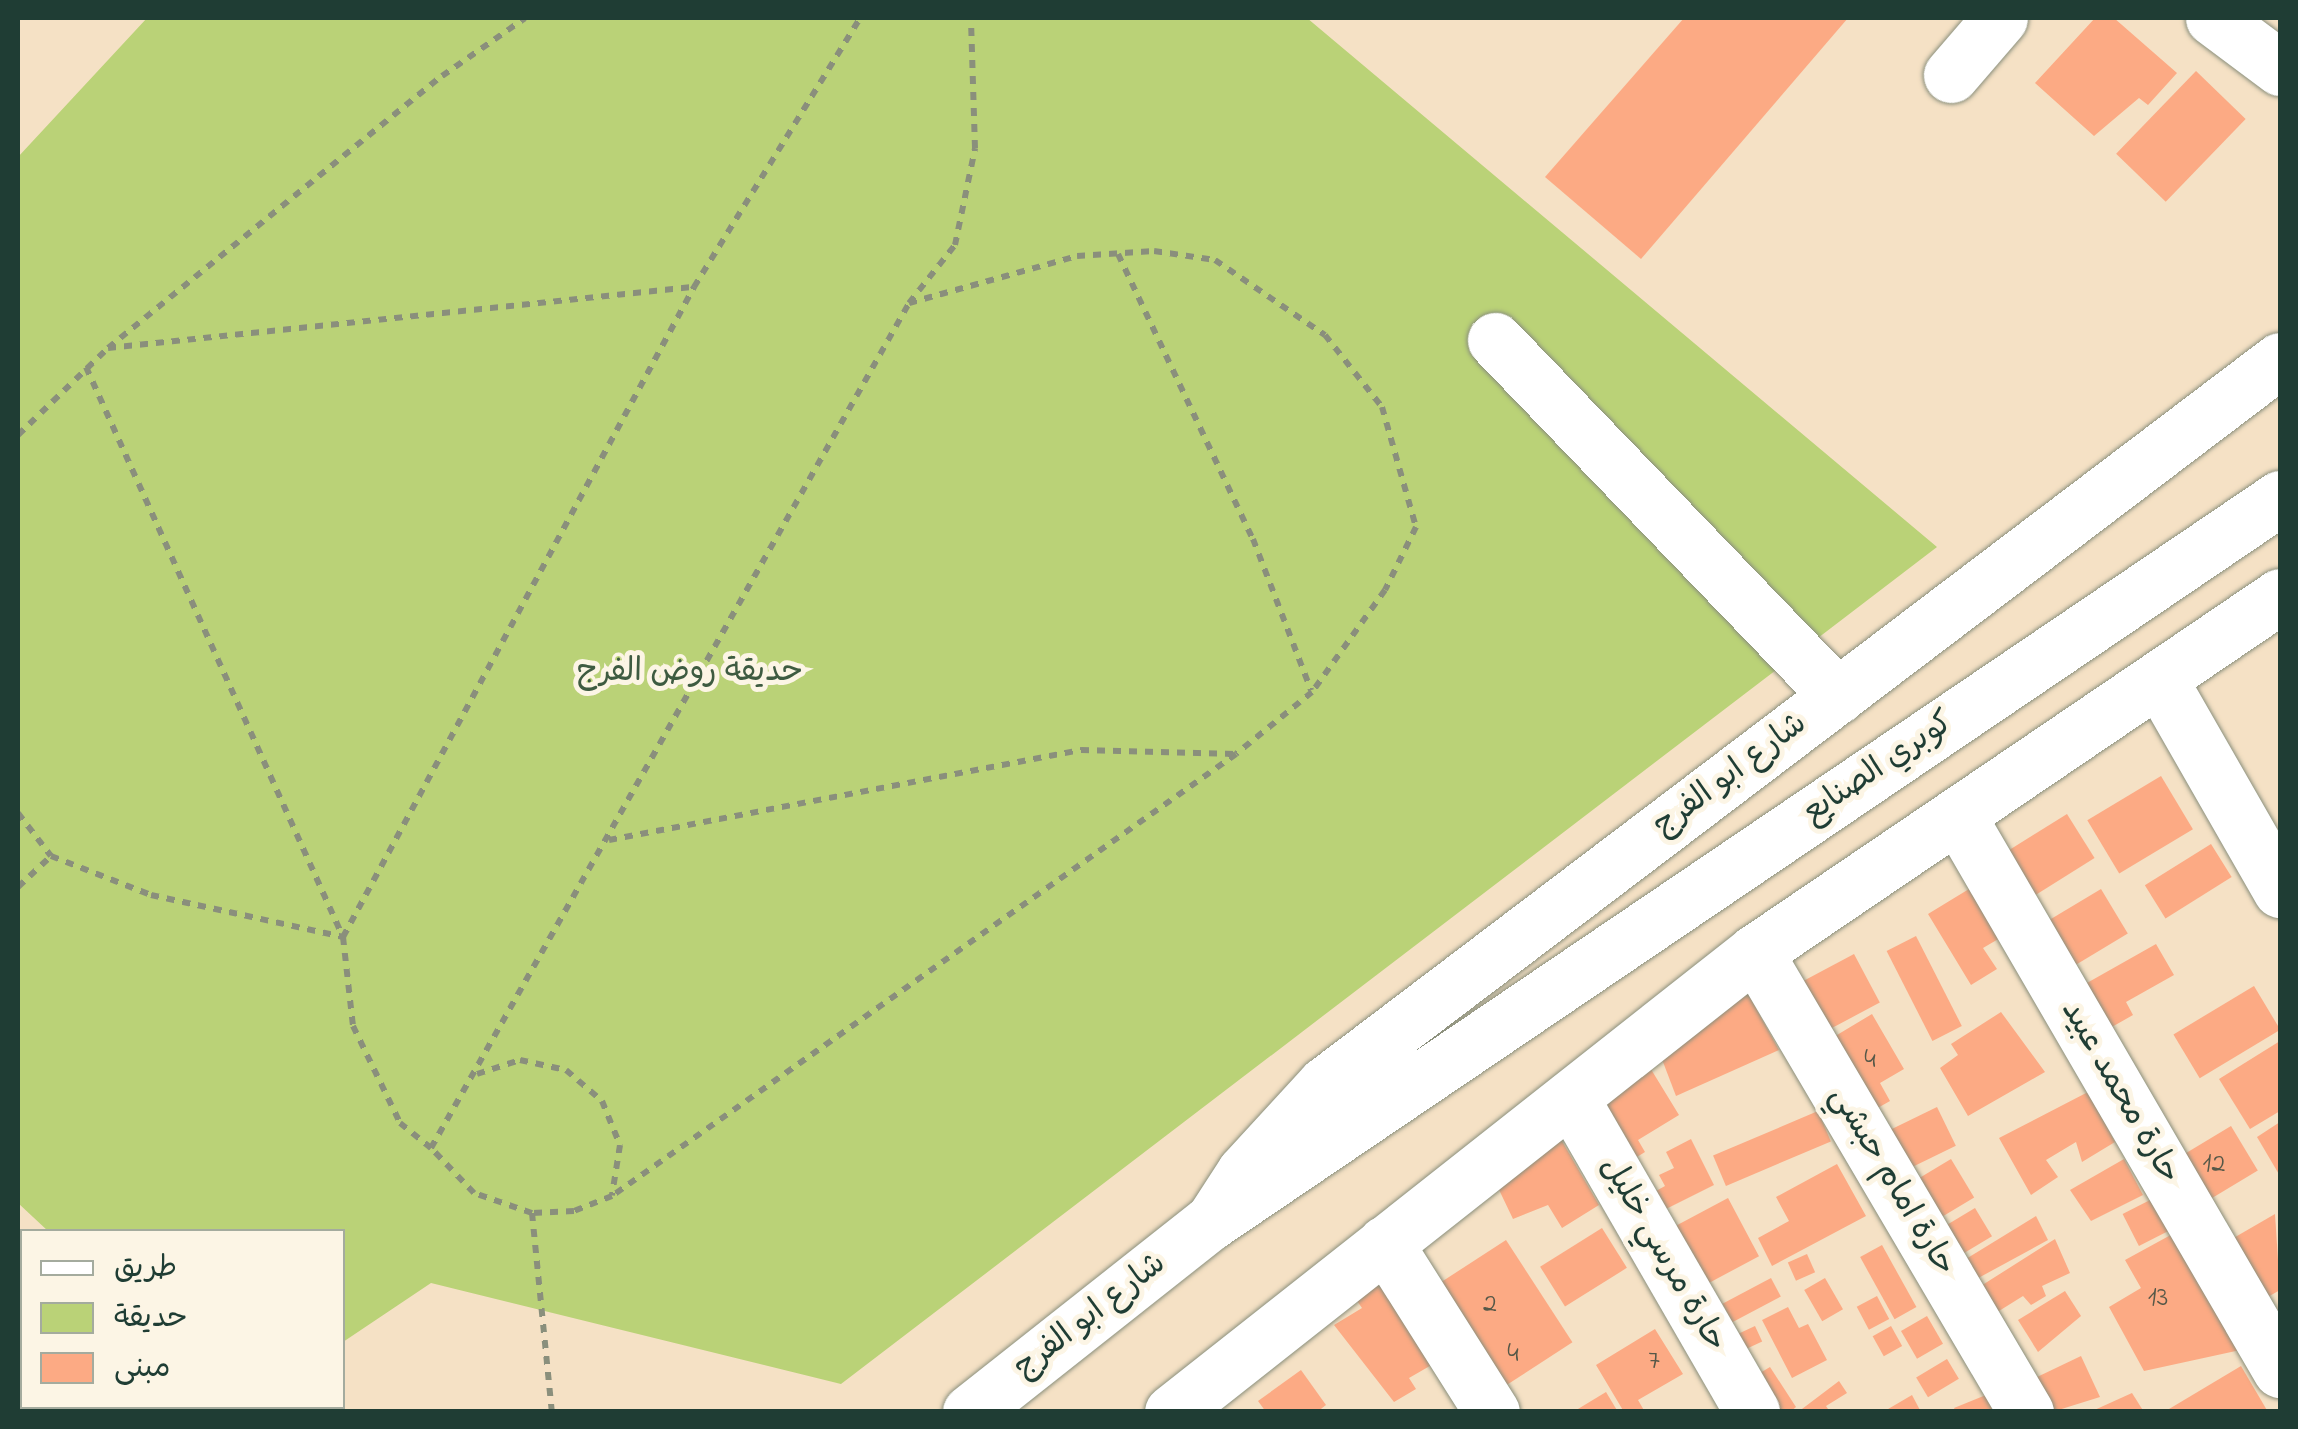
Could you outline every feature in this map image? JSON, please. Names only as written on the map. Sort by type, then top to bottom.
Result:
[{"type":"street","points":[[1951,75],[2000,18]]},
{"type":"street","points":[[2212,18],[2280,68]]},
{"type":"street","points":[[1494,340],[1836,696]]},
{"type":"street","name":"شارع ابو الفرج","points":[[1211,1222],[1244,1172],[1325,1084],[2280,360]]},
{"type":"street","name":"كوبري الصنايع","points":[[1477,1039],[2280,498]]},
{"type":"street","points":[[1177,1410],[1755,952],[2161,682],[2280,596]]},
{"type":"street","points":[[2161,682],[2280,890]]},
{"type":"street","name":"حارة محمد عبيد","points":[[1958,816],[2280,1370]]},
{"type":"street","name":"حارة امام حبشي","points":[[1755,952],[2026,1412]]},
{"type":"street","name":"شارع ابو الفرج","points":[[970,1412],[1211,1222],[1477,1039]]},
{"type":"street","name":"حارة مرسي خليل","points":[[1571,1098],[1752,1412]]},
{"type":"street","points":[[1386,1243],[1492,1412]]},
{"type":"path","points":[[18,435],[108,348],[442,76],[524,18]]},
{"type":"path","points":[[343,937],[694,286],[860,18]]},
{"type":"path","points":[[431,1148],[909,303],[955,245],[975,148],[970,18]]},
{"type":"path","points":[[86,367],[343,937],[353,1026],[400,1123],[431,1148],[474,1193],[532,1213],[574,1211],[612,1196],[1236,754],[1312,692],[1385,590],[1416,527],[1382,407],[1325,336],[1215,260],[1154,251],[1077,256],[909,303]]},
{"type":"path","points":[[1118,254],[1254,540],[1312,692]]},
{"type":"path","points":[[108,348],[694,286]]},
{"type":"path","points":[[608,840],[1081,750],[1236,754]]},
{"type":"path","points":[[18,813],[51,856],[151,895],[343,937]]},
{"type":"path","points":[[18,887],[51,856]]},
{"type":"path","points":[[475,1075],[520,1060],[566,1070],[602,1101],[620,1145],[612,1196]]},
{"type":"path","points":[[532,1213],[552,1412]]},
{"type":"green space","name":"حديقة روض الفرج","points":[[147,18],[1307,18],[1937,547],[841,1384],[431,1283],[345,1341],[345,1229],[46,1229],[18,1203],[18,157]]},
{"type":"building","points":[[1684,18],[1848,18],[1641,259],[1545,177]]},
{"type":"building","points":[[2095,18],[2114,18],[2177,73],[2148,105],[2139,98],[2094,136],[2035,83]]},
{"type":"building","points":[[2196,71],[2246,119],[2166,202],[2116,154]]},
{"type":"building","points":[[2161,776],[2193,829],[2119,873],[2087,820]]},
{"type":"building","points":[[2067,814],[2095,858],[2006,913],[1979,869]]},
{"type":"building","points":[[2211,844],[2232,877],[2166,918],[2145,885]]},
{"type":"building","points":[[1969,889],[2000,938],[1983,948],[1997,969],[1971,985],[1928,914]]},
{"type":"building","points":[[2101,889],[2128,934],[2064,972],[2038,927]]},
{"type":"building","points":[[1916,936],[1962,1026],[1932,1041],[1887,951]]},
{"type":"building","points":[[2156,944],[2174,975],[2126,1002],[2133,1015],[2096,1036],[2071,992]]},
{"type":"building","points":[[1854,954],[1880,1003],[1821,1034],[1795,985]]},
{"type":"building","points":[[2254,986],[2280,1030],[2200,1078],[2173,1034]]},
{"type":"building","points":[[1746,990],[1779,1050],[1676,1096],[1655,1041]]},
{"type":"building","points":[[2001,1012],[2045,1072],[1968,1116],[1940,1068],[1958,1055],[1951,1044]]},
{"type":"building","points":[[1872,1014],[1904,1069],[1880,1083],[1890,1101],[1860,1118],[1817,1047]]},
{"type":"building","points":[[2280,1041],[2280,1111],[2250,1129],[2219,1079]]},
{"type":"building","points":[[1649,1066],[1679,1115],[1638,1140],[1645,1152],[1619,1168],[1581,1107]]},
{"type":"building","points":[[2088,1092],[2115,1142],[2082,1162],[2076,1142],[2046,1160],[2058,1177],[2031,1195],[1999,1138]]},
{"type":"building","points":[[1937,1107],[1956,1146],[1876,1185],[1857,1146]]},
{"type":"building","points":[[1818,1111],[1831,1141],[1726,1186],[1713,1156]]},
{"type":"building","points":[[2280,1122],[2280,1176],[2257,1137]]},
{"type":"building","points":[[2231,1126],[2258,1171],[2178,1218],[2151,1174]]},
{"type":"building","points":[[1555,1129],[1599,1205],[1562,1228],[1548,1205],[1513,1219],[1491,1173]]},
{"type":"building","points":[[1691,1139],[1714,1185],[1666,1209],[1656,1191],[1665,1186],[1659,1175],[1674,1168],[1666,1152]]},
{"type":"building","points":[[1951,1159],[1974,1198],[1901,1241],[1878,1203]]},
{"type":"building","points":[[2124,1159],[2143,1195],[2091,1221],[2070,1190]]},
{"type":"building","points":[[1837,1164],[1866,1216],[1772,1266],[1758,1238],[1789,1221],[1776,1197]]},
{"type":"building","points":[[1728,1198],[1759,1256],[1705,1285],[1674,1227]]},
{"type":"building","points":[[2152,1199],[2168,1231],[2139,1246],[2123,1214]]},
{"type":"building","points":[[1975,1208],[1992,1236],[1919,1280],[1902,1252]]},
{"type":"building","points":[[2275,1214],[2280,1290],[2233,1317],[2199,1258]]},
{"type":"building","points":[[2036,1216],[2048,1240],[1960,1288],[1948,1270]]},
{"type":"building","points":[[1602,1228],[1627,1268],[1565,1307],[1540,1267]]},
{"type":"building","points":[[2178,1231],[2245,1349],[2144,1371],[2109,1307],[2141,1288],[2125,1260]]},
{"type":"building","points":[[2055,1239],[2070,1273],[2042,1286],[2046,1296],[2031,1305],[2023,1296],[1983,1321],[1965,1296]]},
{"type":"building","points":[[1506,1240],[1572,1342],[1492,1395],[1425,1292]]},
{"type":"building","points":[[1882,1245],[1916,1307],[1895,1319],[1860,1257]]},
{"type":"building","points":[[1807,1254],[1815,1272],[1796,1281],[1788,1263]]},
{"type":"building","points":[[1771,1278],[1781,1297],[1732,1322],[1722,1304]]},
{"type":"building","points":[[1825,1278],[1843,1309],[1822,1321],[1804,1290]]},
{"type":"building","points":[[1380,1279],[1435,1363],[1409,1378],[1416,1389],[1394,1402],[1334,1325],[1362,1308],[1355,1298]]},
{"type":"building","points":[[2065,1291],[2081,1316],[2038,1352],[2018,1320]]},
{"type":"building","points":[[1877,1296],[1889,1319],[1869,1330],[1857,1307]]},
{"type":"building","points":[[1788,1307],[1799,1328],[1808,1324],[1827,1360],[1792,1378],[1762,1320]]},
{"type":"building","points":[[1927,1316],[1943,1344],[1917,1359],[1901,1331]]},
{"type":"building","points":[[1755,1326],[1762,1341],[1736,1354],[1729,1338]]},
{"type":"building","points":[[1891,1326],[1902,1346],[1884,1356],[1873,1336]]},
{"type":"building","points":[[1655,1329],[1683,1374],[1638,1400],[1645,1412],[1624,1412],[1596,1365]]},
{"type":"building","points":[[2081,1356],[2100,1397],[2052,1412],[2035,1378]]},
{"type":"building","points":[[1947,1359],[1959,1379],[1928,1397],[1916,1378]]},
{"type":"building","points":[[2241,1366],[2268,1412],[2164,1412]]},
{"type":"building","points":[[1770,1367],[1796,1407],[1790,1412],[1764,1412],[1745,1382]]},
{"type":"building","points":[[1301,1370],[1326,1405],[1317,1412],[1266,1412],[1258,1401]]},
{"type":"building","points":[[1839,1381],[1847,1393],[1826,1406],[1830,1412],[1798,1412]]},
{"type":"building","points":[[1606,1392],[1618,1412],[1573,1412]]},
{"type":"building","points":[[2132,1393],[2144,1412],[2090,1412]]},
{"type":"building","points":[[1912,1395],[1921,1412],[1883,1412]]},
{"type":"building","points":[[1986,1395],[1993,1412],[1956,1412],[1954,1408]]}]
